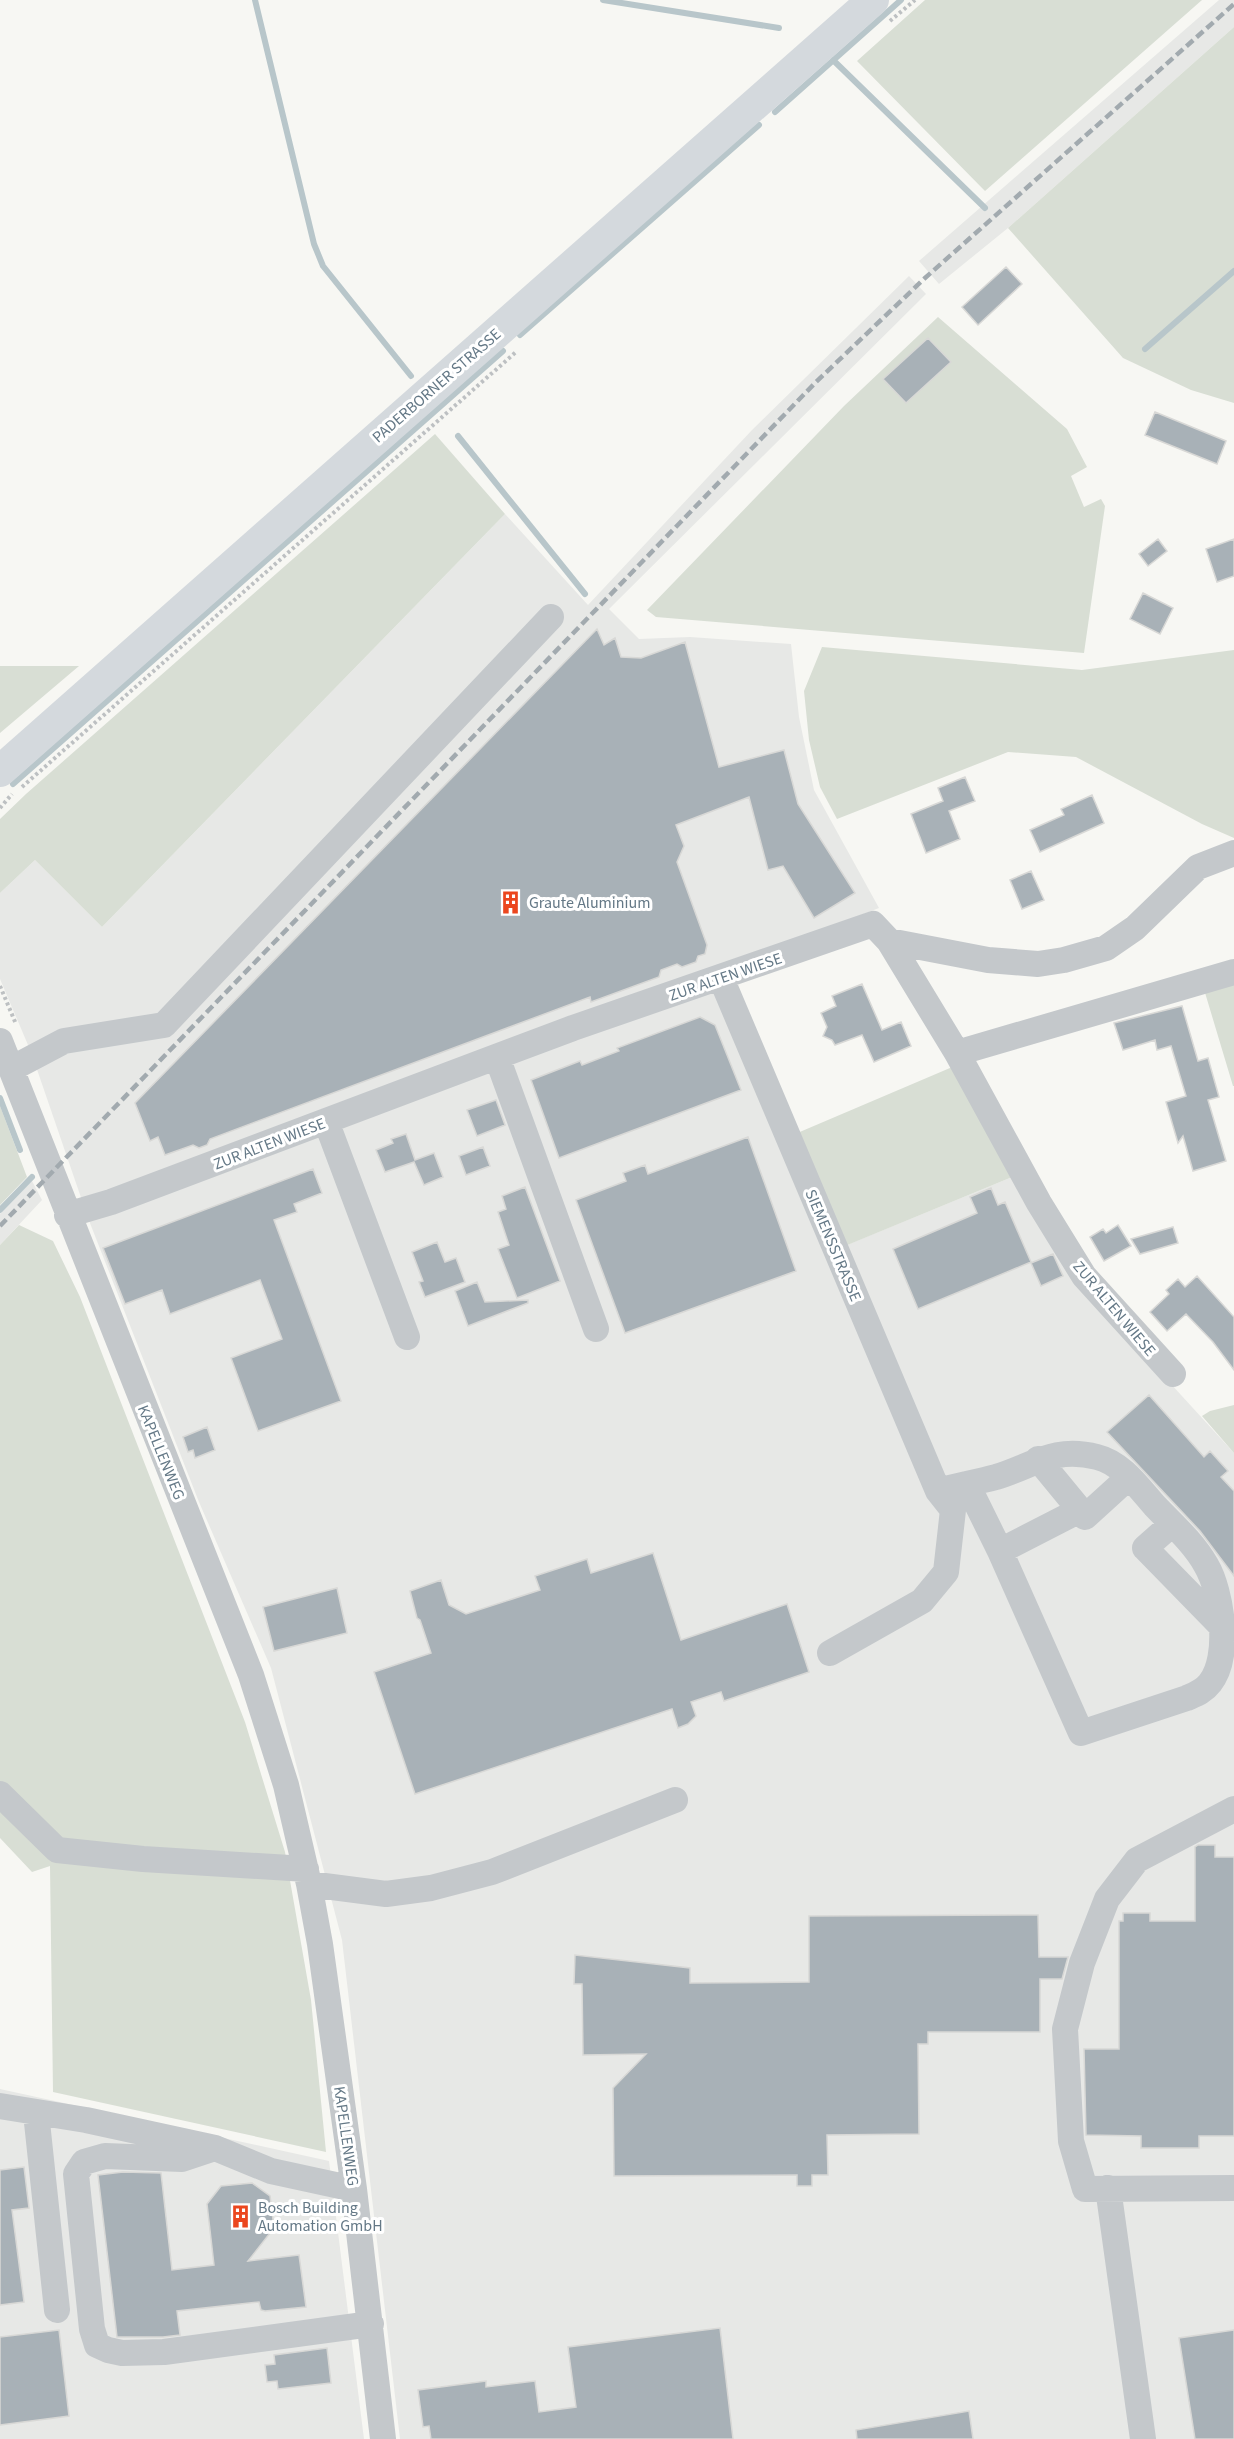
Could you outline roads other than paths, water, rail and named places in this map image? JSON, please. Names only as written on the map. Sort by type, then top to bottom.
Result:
[{"type":"main road","name":"PADERBORNER STRASSE","points":[[0,771],[446,396],[873,0]]},
{"type":"street","points":[[11,1069],[64,1041],[164,1025],[551,617]]},
{"type":"street","points":[[889,941],[988,960],[1038,964],[1064,960],[1106,948],[1134,928],[1198,867],[1234,853]]},
{"type":"street","name":"ZUR ALTEN WIESE","points":[[67,1215],[111,1202],[573,1028],[873,924],[889,941],[957,1053],[1039,1203],[1084,1276],[1173,1374]]},
{"type":"street","points":[[957,1053],[1234,972]]},
{"type":"street","name":"SIEMENSSTRASSE","points":[[721,978],[946,1500]]},
{"type":"street","name":"KAPELLENWEG","points":[[0,1041],[251,1675],[286,1785],[308,1877],[354,2189],[383,2439]]},
{"type":"street","points":[[497,1057],[596,1329]]},
{"type":"street","points":[[326,1122],[406,1337]]},
{"type":"street","points":[[830,1653],[922,1601],[946,1572],[946,1500],[967,1484],[998,1476],[1038,1459],[1065,1454],[1097,1457],[1116,1466],[1129,1477],[1191,1544],[1207,1567],[1228,1631],[1218,1669],[1203,1690],[1187,1698],[1081,1733],[1000,1551],[967,1484]]},
{"type":"street","points":[[1038,1459],[1085,1517],[1129,1477]]},
{"type":"street","points":[[1000,1551],[1080,1510]]},
{"type":"street","points":[[1172,1524],[1145,1548],[1228,1631]]},
{"type":"street","points":[[0,1794],[57,1850],[308,1877],[386,1894],[431,1888],[492,1872],[675,1800]]},
{"type":"street","points":[[1234,1809],[1137,1860],[1107,1899],[1082,1964],[1065,2029],[1071,2141],[1085,2189],[1234,2188]]},
{"type":"street","points":[[0,2106],[86,2120],[215,2148],[271,2171],[354,2189]]},
{"type":"street","points":[[36,2113],[57,2310]]},
{"type":"street","points":[[215,2148],[182,2159],[105,2156],[84,2162],[76,2174],[92,2329],[97,2345],[122,2353],[164,2352],[371,2324]]},
{"type":"street","points":[[1108,2188],[1143,2439]]},
{"type":"waterway","points":[[255,0],[314,244],[323,266],[411,376]]},
{"type":"waterway","points":[[603,0],[779,28]]},
{"type":"waterway","points":[[775,112],[901,0]]},
{"type":"waterway","points":[[833,60],[985,208]]},
{"type":"waterway","points":[[520,335],[759,125]]},
{"type":"waterway","points":[[1145,349],[1234,271]]},
{"type":"waterway","points":[[13,784],[503,351]]},
{"type":"waterway","points":[[458,436],[585,594]]},
{"type":"waterway","points":[[0,1098],[20,1150]]},
{"type":"waterway","points":[[0,1210],[32,1177]]},
{"type":"railway","points":[[0,1226],[816,382],[925,278],[1234,4]]},
{"type":"place","name":"Graute Aluminium","points":[[511,902]]},
{"type":"place","name":"Bosch Building Automation GmbH","points":[[240,2216]]}]
